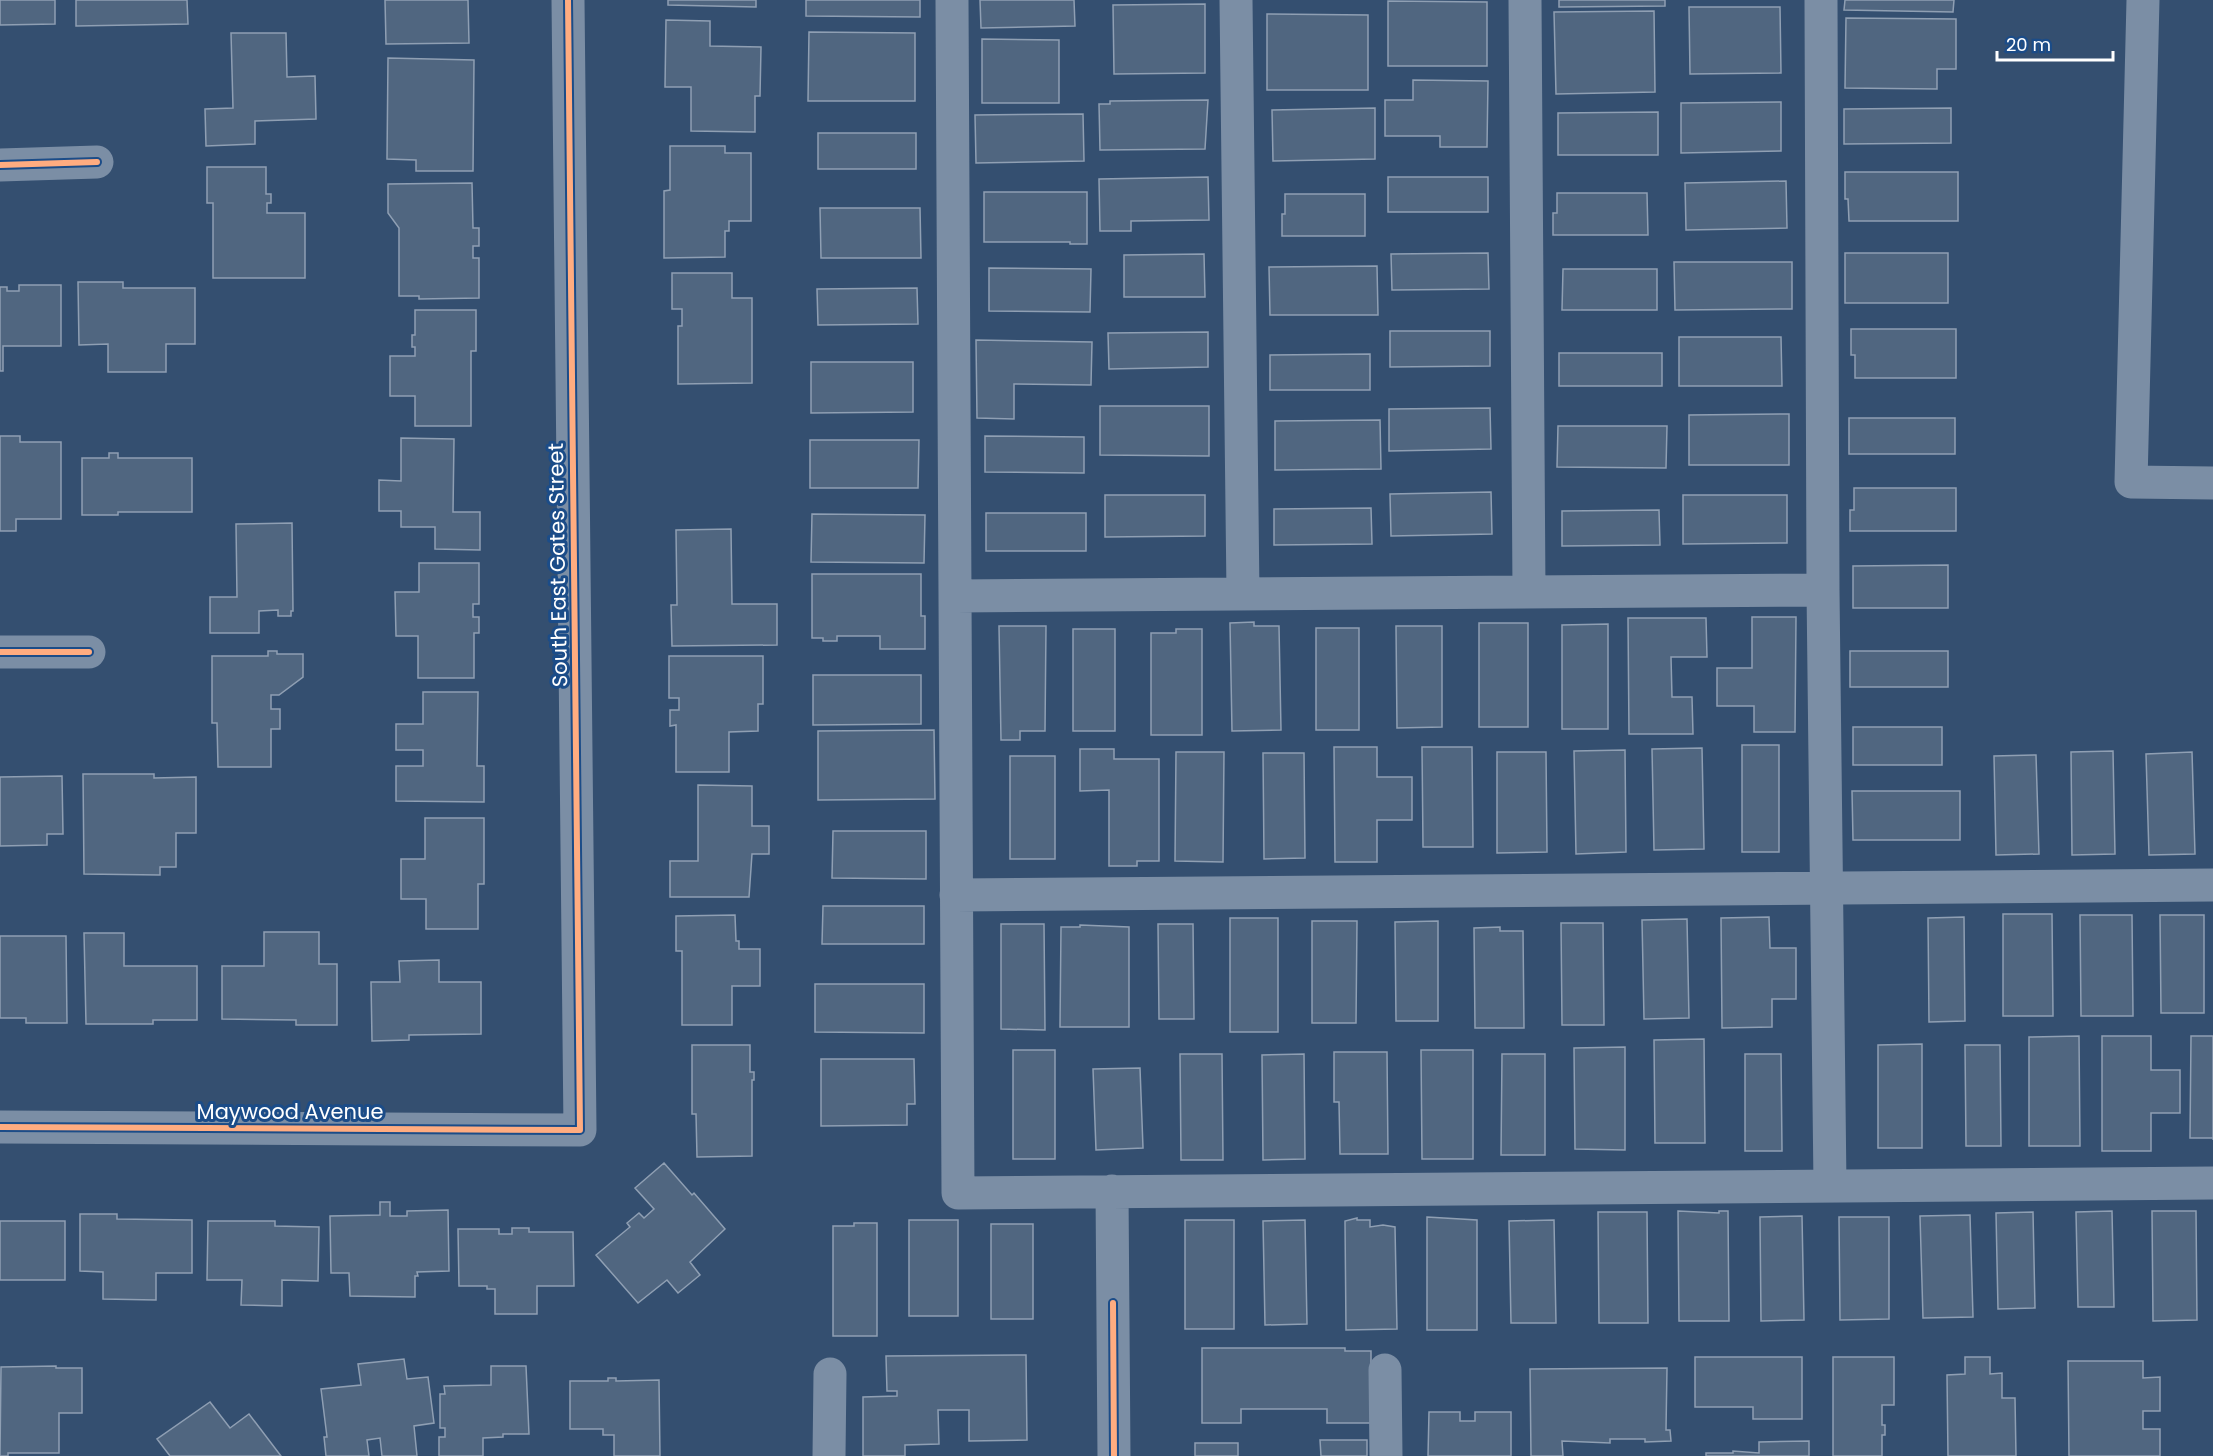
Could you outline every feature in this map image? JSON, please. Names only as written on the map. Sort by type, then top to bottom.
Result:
[{"type":"street","name":"South East Gates Street","points":[[568,0],[580,1130]]},
{"type":"street","points":[[952,0],[958,1193],[2213,1183]]},
{"type":"street","points":[[1236,0],[1243,594]]},
{"type":"street","points":[[1525,0],[1529,592]]},
{"type":"street","points":[[1821,0],[1830,1186]]},
{"type":"street","points":[[2142,0],[2131,482],[2213,483]]},
{"type":"street","points":[[0,165],[98,162]]},
{"type":"street","points":[[955,596],[1824,590]]},
{"type":"street","points":[[0,652],[89,652]]},
{"type":"street","points":[[956,895],[2213,885]]},
{"type":"street","name":"Maywood Avenue","points":[[0,1127],[580,1130]]},
{"type":"street","points":[[1112,1191],[1114,1456]]},
{"type":"street","points":[[1385,1370],[1386,1456]]},
{"type":"street","points":[[829,1456],[830,1374]]},
{"type":"building","points":[[0,0],[55,0],[55,24],[0,25]]},
{"type":"building","points":[[76,0],[187,0],[188,24],[76,26]]},
{"type":"building","points":[[385,0],[468,0],[469,43],[386,44]]},
{"type":"building","points":[[668,0],[756,0],[756,7],[668,5]]},
{"type":"building","points":[[806,0],[920,0],[920,17],[806,16]]},
{"type":"building","points":[[980,0],[1074,0],[1075,26],[981,28]]},
{"type":"building","points":[[1559,0],[1665,0],[1665,6],[1559,7]]},
{"type":"building","points":[[1845,0],[1954,0],[1953,12],[1844,10]]},
{"type":"building","points":[[1388,1],[1487,2],[1487,66],[1388,66]]},
{"type":"building","points":[[1205,4],[1205,73],[1114,74],[1113,5]]},
{"type":"building","points":[[1689,7],[1780,7],[1781,73],[1690,74]]},
{"type":"building","points":[[1654,11],[1655,92],[1556,94],[1554,12]]},
{"type":"building","points":[[1267,14],[1368,15],[1368,90],[1267,90]]},
{"type":"building","points":[[1846,18],[1956,19],[1956,69],[1937,69],[1937,89],[1845,88]]},
{"type":"building","points":[[666,20],[710,21],[710,46],[761,47],[760,96],[755,96],[755,132],[691,131],[691,87],[665,87]]},
{"type":"building","points":[[809,32],[915,33],[915,101],[808,101]]},
{"type":"building","points":[[231,33],[286,33],[287,77],[315,76],[316,119],[255,121],[255,144],[206,146],[205,109],[233,108]]},
{"type":"building","points":[[982,39],[1059,40],[1059,103],[982,103]]},
{"type":"building","points":[[388,58],[474,60],[473,171],[416,171],[416,160],[387,159]]},
{"type":"building","points":[[1413,80],[1488,81],[1487,147],[1440,147],[1440,136],[1385,136],[1385,100],[1413,100]]},
{"type":"building","points":[[1208,100],[1205,149],[1100,150],[1099,104],[1110,104],[1110,101]]},
{"type":"building","points":[[1781,102],[1781,151],[1681,153],[1681,103]]},
{"type":"building","points":[[1375,108],[1375,159],[1273,161],[1272,110]]},
{"type":"building","points":[[1951,108],[1951,143],[1844,144],[1844,109]]},
{"type":"building","points":[[1658,112],[1658,155],[1558,155],[1558,113]]},
{"type":"building","points":[[1083,114],[1084,161],[976,163],[975,115]]},
{"type":"building","points":[[818,133],[916,133],[916,169],[818,169]]},
{"type":"building","points":[[670,146],[725,146],[725,153],[751,153],[751,221],[729,221],[729,231],[725,231],[725,257],[664,258],[664,191],[670,190]]},
{"type":"building","points":[[207,167],[266,167],[266,194],[271,194],[271,203],[267,203],[267,213],[305,213],[305,278],[213,278],[213,203],[207,203]]},
{"type":"building","points":[[1845,172],[1958,172],[1958,221],[1849,221],[1848,199],[1845,199]]},
{"type":"building","points":[[1208,177],[1209,220],[1131,221],[1131,231],[1100,231],[1099,179]]},
{"type":"building","points":[[1388,177],[1488,177],[1488,212],[1388,212]]},
{"type":"building","points":[[1786,181],[1787,228],[1686,230],[1685,183]]},
{"type":"building","points":[[472,183],[473,228],[479,228],[479,246],[473,246],[473,258],[479,258],[479,298],[419,299],[419,296],[399,296],[399,228],[388,213],[388,184]]},
{"type":"building","points":[[984,192],[1087,192],[1087,244],[984,242]]},
{"type":"building","points":[[1557,193],[1647,193],[1648,235],[1553,235],[1553,213],[1557,213]]},
{"type":"building","points":[[1285,194],[1365,194],[1365,236],[1282,236]]},
{"type":"building","points":[[820,208],[920,208],[921,258],[821,258]]},
{"type":"building","points":[[1488,253],[1489,289],[1392,290],[1391,254]]},
{"type":"building","points":[[1845,253],[1948,253],[1948,303],[1845,303]]},
{"type":"building","points":[[1204,254],[1205,297],[1124,297],[1124,255]]},
{"type":"building","points":[[1674,262],[1792,262],[1792,309],[1675,310]]},
{"type":"building","points":[[1377,266],[1378,315],[1270,315],[1269,267]]},
{"type":"building","points":[[989,268],[1091,269],[1090,312],[989,311]]},
{"type":"building","points":[[1563,269],[1657,269],[1657,310],[1562,310]]},
{"type":"building","points":[[672,273],[732,273],[732,298],[752,298],[752,383],[678,384],[678,326],[682,326],[682,309],[672,309]]},
{"type":"building","points":[[78,282],[123,282],[123,288],[195,288],[195,344],[166,344],[166,372],[108,372],[108,344],[79,345]]},
{"type":"building","points":[[19,285],[61,285],[61,346],[3,346],[3,371],[0,371],[0,287],[7,287],[7,291],[19,291]]},
{"type":"building","points":[[917,288],[918,324],[818,325],[817,289]]},
{"type":"building","points":[[415,310],[476,310],[476,351],[471,351],[471,426],[415,426],[415,396],[390,396],[390,356],[415,356],[412,335],[415,335]]},
{"type":"building","points":[[1851,329],[1956,329],[1956,378],[1855,378],[1855,355],[1851,355]]},
{"type":"building","points":[[1390,331],[1490,331],[1490,366],[1390,367]]},
{"type":"building","points":[[1208,332],[1208,367],[1109,369],[1108,333]]},
{"type":"building","points":[[1679,337],[1781,337],[1782,386],[1679,386]]},
{"type":"building","points":[[976,340],[1092,342],[1091,385],[1014,384],[1014,419],[977,418]]},
{"type":"building","points":[[1559,353],[1662,353],[1662,386],[1559,386]]},
{"type":"building","points":[[1370,354],[1370,390],[1270,390],[1270,355]]},
{"type":"building","points":[[811,362],[913,362],[913,412],[811,413]]},
{"type":"building","points":[[1100,406],[1209,406],[1209,456],[1100,455]]},
{"type":"building","points":[[1490,408],[1491,449],[1389,451],[1389,409]]},
{"type":"building","points":[[1789,414],[1789,465],[1689,465],[1689,415]]},
{"type":"building","points":[[1849,418],[1955,418],[1955,454],[1849,454]]},
{"type":"building","points":[[1380,420],[1381,469],[1275,470],[1275,421]]},
{"type":"building","points":[[1558,426],[1667,426],[1666,468],[1557,467]]},
{"type":"building","points":[[0,436],[20,436],[20,442],[61,442],[61,519],[16,519],[16,531],[0,531]]},
{"type":"building","points":[[985,436],[1084,437],[1084,473],[985,472]]},
{"type":"building","points":[[401,438],[454,439],[453,512],[480,512],[480,550],[435,549],[435,527],[401,527],[401,511],[379,511],[379,480],[401,481]]},
{"type":"building","points":[[810,440],[919,440],[918,488],[810,488]]},
{"type":"building","points":[[109,453],[118,453],[118,458],[192,458],[192,512],[118,512],[118,515],[82,515],[82,458],[109,458]]},
{"type":"building","points":[[1854,488],[1956,488],[1956,531],[1850,531],[1850,510],[1854,510]]},
{"type":"building","points":[[1491,492],[1492,534],[1391,536],[1390,494]]},
{"type":"building","points":[[1105,495],[1205,495],[1205,536],[1105,537]]},
{"type":"building","points":[[1683,495],[1787,495],[1787,543],[1683,544]]},
{"type":"building","points":[[1371,508],[1372,544],[1274,545],[1274,509]]},
{"type":"building","points":[[1659,510],[1660,545],[1562,546],[1562,511]]},
{"type":"building","points":[[986,513],[1086,513],[1086,551],[986,551]]},
{"type":"building","points":[[812,514],[925,515],[924,563],[811,562]]},
{"type":"building","points":[[292,523],[293,611],[291,611],[291,616],[278,616],[278,610],[259,611],[259,633],[210,633],[210,597],[237,597],[236,524]]},
{"type":"building","points":[[731,529],[732,604],[777,604],[777,645],[672,646],[671,605],[677,605],[676,530]]},
{"type":"building","points":[[419,563],[479,563],[479,604],[473,604],[473,617],[479,617],[479,633],[474,633],[474,678],[418,678],[418,636],[396,636],[395,592],[419,592]]},
{"type":"building","points":[[1948,565],[1948,608],[1853,608],[1853,566]]},
{"type":"building","points":[[812,574],[921,574],[921,616],[925,616],[925,649],[880,649],[880,636],[837,636],[837,641],[812,638]]},
{"type":"building","points":[[1752,617],[1796,617],[1795,732],[1754,732],[1754,706],[1717,706],[1717,668],[1752,668]]},
{"type":"building","points":[[1628,618],[1706,618],[1707,657],[1671,657],[1672,697],[1692,697],[1693,734],[1629,734]]},
{"type":"building","points":[[1254,622],[1254,626],[1279,626],[1281,730],[1232,731],[1230,623]]},
{"type":"building","points":[[1479,623],[1528,623],[1528,727],[1479,727]]},
{"type":"building","points":[[1608,624],[1608,729],[1562,729],[1562,625]]},
{"type":"building","points":[[999,626],[1046,626],[1045,731],[1020,731],[1020,740],[1001,740]]},
{"type":"building","points":[[1396,626],[1442,626],[1442,727],[1397,728]]},
{"type":"building","points":[[1316,628],[1359,628],[1359,730],[1316,730]]},
{"type":"building","points":[[1073,629],[1115,629],[1115,731],[1073,731]]},
{"type":"building","points":[[1176,629],[1202,629],[1202,735],[1151,735],[1151,633],[1176,633]]},
{"type":"building","points":[[268,651],[277,651],[277,654],[303,654],[303,677],[279,695],[271,695],[271,709],[280,709],[280,729],[271,729],[271,767],[218,767],[217,723],[212,723],[212,656],[268,656]]},
{"type":"building","points":[[1850,651],[1948,651],[1948,687],[1850,687]]},
{"type":"building","points":[[669,656],[763,656],[763,704],[758,704],[758,731],[729,732],[729,772],[676,772],[676,725],[670,726],[670,710],[679,710],[679,698],[669,698]]},
{"type":"building","points":[[813,675],[921,675],[921,724],[813,725]]},
{"type":"building","points":[[423,692],[478,692],[477,766],[484,766],[484,802],[396,801],[396,766],[423,766],[423,750],[396,750],[396,724],[423,724]]},
{"type":"building","points":[[1853,727],[1942,727],[1942,765],[1853,765]]},
{"type":"building","points":[[934,730],[935,799],[818,800],[818,731]]},
{"type":"building","points":[[1742,745],[1779,745],[1779,852],[1742,852]]},
{"type":"building","points":[[1334,747],[1377,747],[1377,777],[1412,777],[1412,820],[1377,820],[1377,862],[1335,862]]},
{"type":"building","points":[[1422,747],[1472,747],[1473,847],[1423,847]]},
{"type":"building","points":[[1702,748],[1704,849],[1654,850],[1652,749]]},
{"type":"building","points":[[1080,749],[1114,749],[1114,759],[1159,759],[1159,861],[1137,861],[1137,866],[1109,866],[1109,790],[1080,791]]},
{"type":"building","points":[[1625,750],[1626,852],[1576,854],[1574,751]]},
{"type":"building","points":[[2113,751],[2115,854],[2072,855],[2071,752]]},
{"type":"building","points":[[1176,752],[1224,752],[1223,862],[1175,861]]},
{"type":"building","points":[[1497,752],[1546,752],[1547,852],[1497,853]]},
{"type":"building","points":[[2192,752],[2195,854],[2149,855],[2146,754]]},
{"type":"building","points":[[1263,753],[1304,753],[1305,858],[1264,859]]},
{"type":"building","points":[[2036,755],[2039,854],[1996,855],[1994,756]]},
{"type":"building","points":[[1010,756],[1055,756],[1055,859],[1010,859]]},
{"type":"building","points":[[83,774],[154,774],[154,778],[196,777],[196,833],[176,833],[176,867],[160,867],[160,875],[84,874]]},
{"type":"building","points":[[62,776],[63,834],[47,834],[47,845],[0,846],[0,777]]},
{"type":"building","points":[[698,785],[752,786],[752,826],[769,826],[769,854],[752,854],[749,897],[670,897],[670,861],[698,861]]},
{"type":"building","points":[[1852,791],[1960,791],[1960,840],[1853,840]]},
{"type":"building","points":[[425,818],[484,818],[484,884],[478,884],[478,929],[426,929],[426,899],[401,899],[401,859],[425,859]]},
{"type":"building","points":[[833,831],[926,831],[926,879],[832,878]]},
{"type":"building","points":[[823,906],[924,906],[924,944],[822,944]]},
{"type":"building","points":[[2003,914],[2052,914],[2053,1016],[2003,1016]]},
{"type":"building","points":[[735,915],[736,941],[739,941],[739,949],[760,949],[760,986],[732,986],[732,1025],[682,1025],[682,951],[676,951],[676,916]]},
{"type":"building","points":[[2080,915],[2132,915],[2133,1016],[2081,1016]]},
{"type":"building","points":[[2160,915],[2204,915],[2204,1013],[2161,1013]]},
{"type":"building","points":[[1769,917],[1770,948],[1796,948],[1796,999],[1772,999],[1772,1027],[1722,1028],[1721,918]]},
{"type":"building","points":[[1964,917],[1965,1021],[1929,1022],[1928,918]]},
{"type":"building","points":[[1230,918],[1278,918],[1278,1032],[1230,1032]]},
{"type":"building","points":[[1687,919],[1689,1018],[1644,1019],[1642,920]]},
{"type":"building","points":[[1312,921],[1357,921],[1356,1023],[1312,1023]]},
{"type":"building","points":[[1438,921],[1438,1021],[1396,1021],[1395,922]]},
{"type":"building","points":[[1561,923],[1603,923],[1604,1025],[1562,1025]]},
{"type":"building","points":[[1001,924],[1044,924],[1045,1030],[1001,1029]]},
{"type":"building","points":[[1158,924],[1193,924],[1194,1019],[1159,1019]]},
{"type":"building","points":[[1080,925],[1129,927],[1129,1027],[1060,1027],[1061,927],[1080,927]]},
{"type":"building","points":[[1500,927],[1500,931],[1523,931],[1524,1028],[1475,1028],[1474,928]]},
{"type":"building","points":[[264,932],[319,932],[319,964],[337,964],[337,1025],[296,1025],[296,1020],[222,1019],[222,966],[264,966]]},
{"type":"building","points":[[84,933],[124,933],[124,966],[197,966],[197,1020],[153,1020],[153,1024],[86,1024]]},
{"type":"building","points":[[0,936],[66,936],[67,1023],[26,1023],[26,1018],[0,1018]]},
{"type":"building","points":[[439,960],[439,982],[481,982],[481,1034],[409,1035],[409,1040],[372,1041],[371,982],[400,982],[399,961]]},
{"type":"building","points":[[815,984],[924,984],[924,1033],[815,1032]]},
{"type":"building","points":[[2079,1036],[2080,1146],[2029,1146],[2029,1037]]},
{"type":"building","points":[[2102,1036],[2151,1036],[2151,1070],[2180,1070],[2180,1113],[2151,1113],[2151,1151],[2102,1151]]},
{"type":"building","points":[[2191,1036],[2213,1036],[2213,1138],[2190,1138]]},
{"type":"building","points":[[1704,1039],[1705,1143],[1655,1143],[1654,1040]]},
{"type":"building","points":[[1922,1044],[1922,1148],[1878,1148],[1878,1045]]},
{"type":"building","points":[[692,1045],[750,1045],[750,1072],[754,1072],[754,1080],[752,1080],[752,1156],[697,1157],[696,1114],[692,1114]]},
{"type":"building","points":[[1965,1045],[2000,1045],[2001,1146],[1966,1146]]},
{"type":"building","points":[[1625,1047],[1625,1150],[1575,1149],[1574,1048]]},
{"type":"building","points":[[1013,1050],[1055,1050],[1055,1159],[1013,1159]]},
{"type":"building","points":[[1421,1050],[1473,1050],[1473,1159],[1422,1159]]},
{"type":"building","points":[[1334,1052],[1387,1052],[1388,1154],[1340,1154],[1339,1102],[1334,1102]]},
{"type":"building","points":[[1180,1054],[1222,1054],[1223,1160],[1181,1160]]},
{"type":"building","points":[[1304,1054],[1305,1159],[1263,1160],[1262,1055]]},
{"type":"building","points":[[1502,1054],[1545,1054],[1545,1155],[1501,1155]]},
{"type":"building","points":[[1745,1054],[1781,1054],[1782,1151],[1745,1151]]},
{"type":"building","points":[[821,1059],[914,1059],[915,1104],[907,1104],[907,1125],[821,1126]]},
{"type":"building","points":[[1140,1068],[1143,1148],[1096,1150],[1093,1069]]},
{"type":"building","points":[[664,1163],[725,1229],[690,1262],[700,1275],[678,1293],[667,1280],[638,1303],[596,1255],[630,1227],[627,1223],[639,1213],[644,1218],[654,1209],[635,1188]]},
{"type":"building","points":[[380,1202],[390,1202],[390,1216],[407,1216],[407,1211],[448,1210],[449,1271],[417,1272],[415,1297],[350,1296],[349,1273],[331,1273],[330,1216],[380,1215]]},
{"type":"building","points":[[1678,1211],[1719,1213],[1719,1211],[1728,1211],[1729,1321],[1679,1321]]},
{"type":"building","points":[[2112,1211],[2114,1307],[2078,1307],[2076,1212]]},
{"type":"building","points":[[2152,1211],[2196,1211],[2197,1320],[2153,1321]]},
{"type":"building","points":[[1598,1212],[1647,1212],[1648,1323],[1599,1323]]},
{"type":"building","points":[[2033,1212],[2035,1308],[1998,1309],[1996,1213]]},
{"type":"building","points":[[80,1214],[117,1214],[117,1219],[192,1220],[192,1273],[156,1273],[156,1300],[103,1299],[103,1272],[80,1271]]},
{"type":"building","points":[[1970,1215],[1973,1317],[1923,1318],[1920,1216]]},
{"type":"building","points":[[1802,1216],[1804,1320],[1761,1321],[1760,1217]]},
{"type":"building","points":[[1427,1217],[1477,1220],[1477,1330],[1427,1330]]},
{"type":"building","points":[[1839,1217],[1889,1217],[1889,1319],[1840,1320]]},
{"type":"building","points":[[1357,1218],[1357,1220],[1370,1220],[1370,1227],[1383,1225],[1395,1227],[1397,1329],[1346,1330],[1345,1221]]},
{"type":"building","points":[[909,1220],[958,1220],[958,1316],[909,1316]]},
{"type":"building","points":[[1185,1220],[1234,1220],[1234,1329],[1185,1329]]},
{"type":"building","points":[[1305,1220],[1307,1324],[1265,1325],[1263,1221]]},
{"type":"building","points":[[1554,1220],[1556,1323],[1511,1323],[1509,1221]]},
{"type":"building","points":[[0,1221],[65,1221],[65,1280],[0,1280]]},
{"type":"building","points":[[208,1221],[275,1221],[275,1226],[319,1227],[318,1281],[282,1280],[282,1306],[241,1305],[242,1280],[207,1280]]},
{"type":"building","points":[[854,1223],[877,1223],[877,1336],[833,1336],[833,1226],[854,1226]]},
{"type":"building","points":[[991,1224],[1033,1224],[1033,1319],[991,1319]]},
{"type":"building","points":[[512,1228],[529,1228],[529,1232],[573,1232],[574,1286],[537,1286],[537,1314],[495,1314],[495,1289],[487,1289],[487,1286],[459,1286],[458,1229],[499,1229],[499,1234],[512,1234]]},
{"type":"building","points":[[1202,1348],[1345,1348],[1345,1351],[1371,1351],[1371,1423],[1327,1423],[1327,1409],[1241,1409],[1241,1423],[1202,1423]]},
{"type":"building","points":[[1026,1355],[1027,1440],[969,1441],[969,1410],[938,1410],[939,1444],[905,1445],[905,1456],[863,1456],[863,1397],[897,1396],[897,1391],[887,1391],[886,1356]]},
{"type":"building","points":[[1695,1357],[1802,1357],[1802,1419],[1753,1419],[1753,1407],[1695,1407]]},
{"type":"building","points":[[1833,1357],[1894,1357],[1894,1405],[1882,1405],[1882,1425],[1885,1425],[1885,1435],[1882,1435],[1882,1456],[1833,1456]]},
{"type":"building","points":[[1965,1357],[1990,1357],[1990,1374],[2002,1373],[2002,1398],[2015,1398],[2016,1456],[1948,1456],[1947,1375],[1965,1374]]},
{"type":"building","points":[[404,1359],[407,1379],[428,1377],[434,1423],[414,1426],[417,1456],[382,1456],[380,1438],[367,1440],[369,1456],[326,1456],[324,1437],[327,1437],[321,1389],[361,1385],[358,1364]]},
{"type":"building","points":[[2068,1361],[2143,1361],[2143,1378],[2160,1377],[2160,1411],[2143,1411],[2143,1429],[2160,1429],[2160,1456],[2069,1456]]},
{"type":"building","points":[[56,1366],[56,1368],[82,1368],[82,1413],[59,1413],[59,1453],[8,1453],[8,1456],[0,1456],[1,1367]]},
{"type":"building","points":[[491,1366],[526,1366],[529,1434],[503,1434],[503,1437],[483,1438],[483,1456],[439,1456],[439,1437],[445,1437],[445,1428],[440,1428],[440,1394],[445,1394],[444,1386],[491,1385]]},
{"type":"building","points":[[1667,1368],[1666,1430],[1670,1430],[1671,1441],[1645,1442],[1645,1439],[1610,1439],[1610,1443],[1562,1441],[1563,1456],[1531,1456],[1530,1369]]},
{"type":"building","points":[[608,1378],[616,1378],[616,1381],[659,1380],[660,1456],[614,1456],[614,1435],[603,1435],[603,1429],[570,1429],[570,1381],[608,1381]]},
{"type":"building","points":[[210,1402],[230,1428],[249,1414],[281,1456],[170,1456],[157,1439]]},
{"type":"building","points":[[1429,1412],[1460,1412],[1460,1421],[1475,1421],[1475,1412],[1511,1412],[1511,1456],[1428,1456]]},
{"type":"building","points":[[1320,1440],[1367,1440],[1367,1456],[1321,1456]]},
{"type":"building","points":[[1809,1441],[1809,1456],[1706,1456],[1706,1453],[1733,1453],[1733,1451],[1759,1453],[1759,1442]]},
{"type":"building","points":[[1195,1443],[1238,1443],[1238,1456],[1195,1456]]},
{"type":"cycle path","points":[[0,1127],[580,1130],[568,0]]},
{"type":"cycle path","points":[[0,165],[97,162]]},
{"type":"cycle path","points":[[0,652],[89,652]]},
{"type":"cycle path","points":[[1113,1303],[1114,1456]]}]
